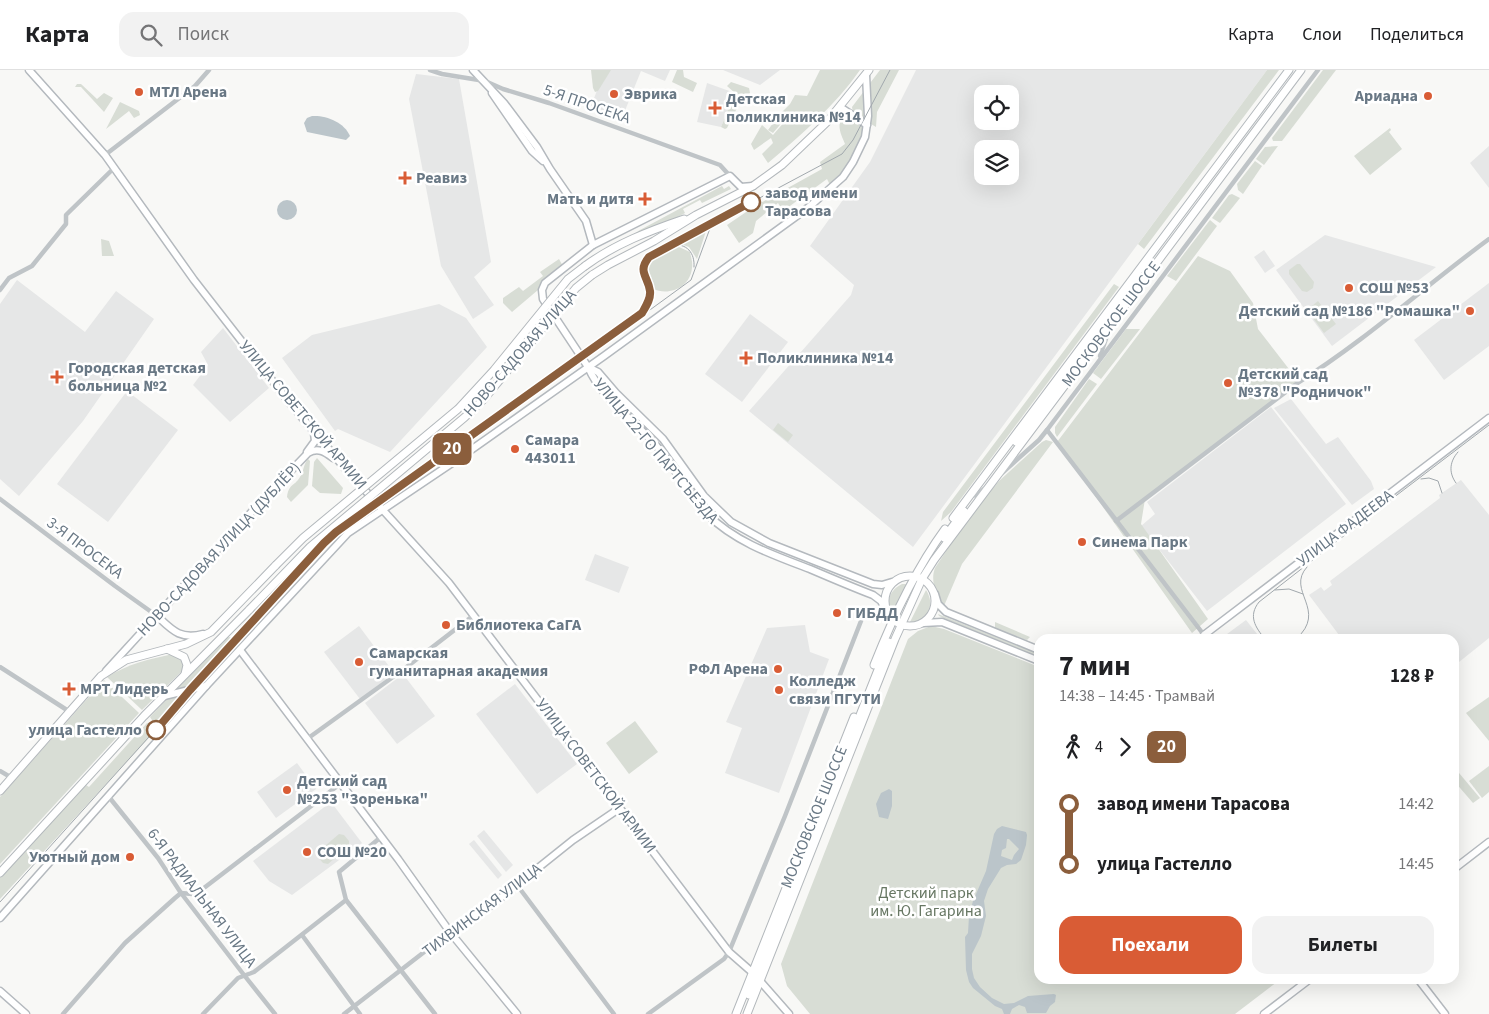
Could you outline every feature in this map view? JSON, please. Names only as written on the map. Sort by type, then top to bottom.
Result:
[{"type":"main road","name":"УЛИЦА СОВЕТСКОЙ АРМИИ","points":[[29,70],[104,155],[194,280],[281,393],[343,466],[449,583],[729,952],[756,977],[789,1014]]},
{"type":"main road","points":[[473,70],[485,81]]},
{"type":"main road","points":[[480,70],[499,105],[532,150],[550,169],[586,221],[593,245],[730,176],[741,187],[753,186]]},
{"type":"main road","name":"МОСКОВСКОЕ ШОССЕ","points":[[742,1014],[897,623],[940,536],[1289,70]]},
{"type":"main road","name":"МОСКОВСКОЕ ШОССЕ","points":[[918,578],[952,527],[1296,70]]},
{"type":"main road","name":"МОСКОВСКОЕ ШОССЕ","points":[[918,578],[934,560],[1301,70]]},
{"type":"main road","points":[[0,918],[206,686],[344,537],[383,508],[461,457],[759,244],[809,207],[842,177],[853,162],[864,137],[868,116],[868,72]]},
{"type":"main road","name":"НОВО-САДОВАЯ УЛИЦА","points":[[0,873],[144,716],[310,547],[484,399],[576,288],[599,270],[654,241],[696,215],[753,186],[792,158],[827,122],[868,72]]},
{"type":"main road","points":[[840,107],[866,125]]},
{"type":"main road","name":"НОВО-САДОВАЯ УЛИЦА","points":[[0,791],[101,676],[126,660],[186,644],[211,632],[303,538],[458,409],[494,370],[568,279],[593,260],[632,238],[696,215]]},
{"type":"main road","name":"УЛИЦА 22-ГО ПАРТСЪЕЗДА","points":[[593,245],[545,283],[542,290],[547,306],[601,388],[653,442],[696,501],[720,526],[742,541],[873,595],[881,602],[886,611]]},
{"type":"main road","name":"УЛИЦА 22-ГО ПАРТСЪЕЗДА","points":[[588,367],[598,372],[616,393],[663,439],[704,496],[731,522],[769,543],[873,584],[882,585],[892,582]]},
{"type":"main road","name":"УЛИЦА ФАДЕЕВА","points":[[1207,634],[1489,418]]},
{"type":"main road","points":[[291,471],[315,441],[312,430]]},
{"type":"main road","name":"НОВО-САДОВАЯ УЛИЦА (ДУБЛЁР)","points":[[101,676],[308,453],[315,450],[326,452],[343,466]]},
{"type":"main road","points":[[934,594],[935,608],[928,619],[913,627],[897,623],[886,611],[884,600],[892,582],[904,576],[918,578],[928,584],[934,594],[938,604],[946,612],[1034,648]]},
{"type":"main road","points":[[157,616],[181,635],[193,636],[211,632]]},
{"type":"main road","points":[[923,623],[942,622],[1034,659]]},
{"type":"main road","points":[[167,649],[184,657],[187,665],[184,674]]},
{"type":"main road","points":[[240,650],[450,932],[517,1014]]},
{"type":"main road","points":[[164,696],[206,686]]},
{"type":"main road","name":"ТИХВИНСКАЯ УЛИЦА","points":[[450,932],[517,885],[573,840],[620,808]]},
{"type":"main road","points":[[1459,865],[1489,842]]},
{"type":"main road","name":"МОСКОВСКОЕ ШОССЕ","points":[[736,1014],[756,977]]},
{"type":"main road","name":"МОСКОВСКОЕ ШОССЕ","points":[[747,1014],[756,977]]},
{"type":"main road","points":[[1264,1014],[1303,984]]},
{"type":"main road","points":[[1422,984],[1445,1014]]},
{"type":"main road","points":[[0,991],[26,1014]]},
{"type":"street","points":[[104,155],[195,86],[209,70]]},
{"type":"street","name":"5-Я ПРОСЕКА","points":[[430,70],[442,74],[485,81],[503,89],[549,103],[720,165],[730,176]]},
{"type":"street","points":[[976,496],[1039,440],[1318,70]]},
{"type":"street","points":[[0,290],[9,278],[32,266],[66,224],[66,215],[114,169]]},
{"type":"street","points":[[1116,521],[1299,382],[1329,363],[1377,327],[1489,240]]},
{"type":"street","points":[[1098,362],[1117,307]]},
{"type":"street","points":[[1047,430],[1201,634]]},
{"type":"street","name":"3-Я ПРОСЕКА","points":[[0,499],[157,616]]},
{"type":"street","points":[[307,739],[404,669],[474,615]]},
{"type":"street","points":[[648,1014],[724,959],[729,952],[788,809],[861,621]]},
{"type":"street","points":[[0,667],[70,712]]},
{"type":"street","points":[[0,771],[12,778]]},
{"type":"street","points":[[63,1014],[125,944],[182,893],[192,894],[200,891],[340,784]]},
{"type":"street","name":"6-Я РАДИАЛЬНАЯ УЛИЦА","points":[[108,797],[158,858],[182,893],[275,1014]]},
{"type":"street","points":[[381,837],[339,872],[346,900],[435,1014]]},
{"type":"street","points":[[517,885],[614,1014]]},
{"type":"street","points":[[203,1014],[238,978],[254,972],[346,900]]},
{"type":"street","name":"ТИХВИНСКАЯ УЛИЦА","points":[[344,1014],[401,972],[450,932]]},
{"type":"street","points":[[302,935],[360,1014]]},
{"type":"shaded area","name":"Эврика","points":[[605,70],[670,70],[665,81],[641,71],[622,118],[591,106]]},
{"type":"shaded area","points":[[723,70],[780,70],[760,85]]},
{"type":"shaded area","points":[[916,70],[1267,70],[913,547],[749,411],[851,295],[854,285],[810,246],[870,162]]},
{"type":"shaded area","points":[[416,74],[459,79],[491,262],[474,277],[494,305],[473,319],[441,266],[409,99]]},
{"type":"shaded area","name":"Детская поликлиника №14","points":[[707,83],[735,93],[721,127],[697,122]]},
{"type":"shaded area","points":[[312,116],[334,120],[344,127],[350,136],[346,140],[307,132],[304,123],[307,118]]},
{"type":"shaded area","points":[[1489,146],[1489,188],[1470,163]]},
{"type":"shaded area","points":[[287,200],[294,203],[297,210],[294,217],[287,220],[280,217],[277,210],[280,203]]},
{"type":"shaded area","name":"СОШ №53","points":[[1325,235],[1436,267],[1332,346],[1276,270]]},
{"type":"shaded area","points":[[1264,250],[1275,266],[1265,273],[1254,257]]},
{"type":"shaded area","name":"Городская детская больница №2","points":[[17,280],[85,332],[116,291],[154,319],[83,421],[19,496],[0,479],[0,304]]},
{"type":"shaded area","name":"Детский сад №186 \"Ромашка\"","points":[[1489,283],[1489,346],[1444,380],[1414,340]]},
{"type":"shaded area","points":[[439,304],[466,318],[487,347],[390,452],[338,429],[335,431],[282,358],[312,335]]},
{"type":"shaded area","name":"Поликлиника №14","points":[[750,314],[788,342],[742,402],[705,374]]},
{"type":"shaded area","points":[[223,328],[269,388],[230,422],[193,385],[208,365],[201,352]]},
{"type":"shaded area","points":[[127,391],[178,430],[108,522],[57,484]]},
{"type":"shaded area","points":[[1291,399],[1326,444],[1338,437],[1371,481],[1374,489],[1352,505],[1274,408]]},
{"type":"shaded area","points":[[1271,407],[1346,504],[1207,611],[1141,526],[1155,514],[1147,502]]},
{"type":"shaded area","points":[[1461,480],[1489,515],[1489,638],[1459,662],[1459,634],[1338,634],[1309,595],[1321,587],[1324,591],[1332,585],[1330,581],[1440,498],[1439,495]]},
{"type":"shaded area","points":[[595,554],[629,567],[619,593],[585,580]]},
{"type":"shaded area","points":[[1246,620],[1257,634],[1227,634]]},
{"type":"shaded area","name":"Колледж связи ПГУТИ","points":[[805,625],[810,652],[829,659],[779,793],[725,773],[742,728],[726,722],[767,628]]},
{"type":"shaded area","name":"Самарская гуманитарная академия","points":[[359,626],[394,673],[360,699],[324,652]]},
{"type":"shaded area","name":"Самарская гуманитарная академия","points":[[403,674],[435,716],[397,744],[365,703]]},
{"type":"shaded area","points":[[515,684],[577,764],[537,794],[476,714]]},
{"type":"shaded area","name":"Детский сад №253 \"Зоренька\"","points":[[297,763],[316,789],[276,818],[257,792]]},
{"type":"shaded area","points":[[889,789],[892,791],[892,806],[888,819],[879,817],[876,804],[881,793]]},
{"type":"shaded area","name":"СОШ №20","points":[[331,802],[362,843],[292,895],[269,881],[253,861]]},
{"type":"shaded area","points":[[1002,826],[1026,832],[1026,845],[1021,860],[1016,864],[1001,868],[988,889],[984,901],[986,916],[981,936],[972,954],[974,978],[980,987],[992,998],[1004,1004],[1014,1003],[1028,996],[1056,995],[1055,1002],[1046,1013],[1027,1013],[1025,1007],[1019,1005],[1012,1009],[1010,1014],[1004,1014],[1002,1009],[995,1006],[973,988],[969,982],[966,970],[965,937],[968,933],[969,916],[973,901],[986,871],[994,834]],"holes":[[[1007,839],[1019,849],[1012,860],[1001,856],[1002,850],[1006,848]]]},
{"type":"shaded area","points":[[484,830],[513,865],[506,872],[477,836]]},
{"type":"shaded area","points":[[474,840],[502,875],[498,879],[469,844]]},
{"type":"green space","points":[[591,70],[611,70],[598,91],[595,92],[593,88]]},
{"type":"green space","points":[[677,70],[683,70],[684,77],[697,83],[693,92],[672,82]]},
{"type":"green space","points":[[820,70],[860,70],[829,108],[768,163],[762,154],[773,143],[771,138],[754,150],[751,144],[762,125],[773,135],[785,119],[773,133],[768,130],[779,115],[782,117],[780,114],[790,104],[795,95],[807,96]]},
{"type":"green space","points":[[880,70],[899,70],[877,112],[876,127],[853,113],[852,107]]},
{"type":"green space","points":[[1267,70],[1279,70],[1144,249],[1138,244]]},
{"type":"green space","points":[[1323,70],[1336,70],[1282,141],[1273,141],[1272,138]]},
{"type":"green space","points":[[731,82],[749,88],[750,93],[736,110],[725,129],[721,127],[735,93],[727,86]]},
{"type":"green space","points":[[77,84],[81,84],[97,99],[104,93],[113,98],[104,112],[81,87],[75,87]]},
{"type":"green space","points":[[120,102],[139,111],[140,115],[134,118],[129,111],[106,129]]},
{"type":"green space","points":[[846,118],[866,129],[857,153],[831,187],[827,179],[783,211],[778,203],[756,221],[753,233],[739,243],[727,225],[755,206],[822,169],[820,162],[845,144],[840,132],[840,126],[841,119]]},
{"type":"green space","points":[[1390,128],[1389,132],[1402,149],[1370,175],[1354,156]]},
{"type":"green space","points":[[1278,146],[1264,165],[1256,159],[1265,147]]},
{"type":"green space","points":[[1255,161],[1262,166],[1243,194],[1238,190],[1237,184]]},
{"type":"green space","points":[[722,186],[724,189],[729,186],[731,189],[702,203],[700,200],[683,209],[685,213],[619,249],[616,246],[640,230]]},
{"type":"green space","points":[[1232,194],[1240,198],[1220,223],[1212,218],[1229,195]]},
{"type":"green space","points":[[1210,220],[1217,226],[1176,281],[1167,276]]},
{"type":"green space","points":[[710,227],[706,231],[697,259],[689,247],[678,243]]},
{"type":"green space","points":[[101,239],[109,241],[114,256],[102,256]]},
{"type":"green space","points":[[670,246],[679,247],[690,252],[692,268],[687,281],[678,289],[659,291],[653,289],[644,271],[651,259]]},
{"type":"green space","points":[[1198,256],[1230,271],[1253,303],[1258,329],[1299,382],[1145,499],[1141,524],[1208,619],[1192,633],[1057,442]]},
{"type":"green space","points":[[559,259],[564,268],[512,312],[503,303],[503,298],[519,287],[523,291],[543,276],[540,272]]},
{"type":"green space","points":[[1300,264],[1314,282],[1313,288],[1307,292],[1302,291],[1289,274],[1289,270]]},
{"type":"green space","points":[[1114,284],[1119,287],[951,512],[941,521],[943,512]]},
{"type":"green space","points":[[1318,301],[1336,324],[1324,333],[1307,310]]},
{"type":"green space","points":[[1126,329],[1140,329],[1101,379],[1093,373]]},
{"type":"green space","points":[[1089,379],[1097,384],[1057,437],[1055,427]]},
{"type":"green space","points":[[778,423],[793,435],[788,442],[773,430]]},
{"type":"green space","points":[[1046,440],[1053,442],[962,564],[944,606],[935,588],[933,578],[935,568],[962,527],[999,481]]},
{"type":"green space","points":[[317,458],[343,488],[341,494],[320,493],[312,486],[314,462]]},
{"type":"green space","points":[[308,459],[310,461],[308,485],[291,502],[287,497],[289,489],[300,477]]},
{"type":"green space","points":[[320,543],[325,547],[243,638],[237,631],[245,621]]},
{"type":"green space","points":[[902,584],[906,584],[893,612],[889,604],[890,596],[894,589]]},
{"type":"green space","points":[[926,590],[930,601],[928,612],[921,619],[910,622]]},
{"type":"green space","points":[[938,614],[1034,652],[1034,655]]},
{"type":"green space","points":[[995,622],[1030,637],[1027,640],[1023,639],[995,628]]},
{"type":"green space","name":"Детский парк им. Ю. Гагарина","points":[[931,626],[944,629],[1034,665],[1034,984],[1274,984],[1235,1014],[810,1014],[787,986],[781,964],[908,639],[918,631]]},
{"type":"green space","points":[[229,637],[233,638],[237,645],[161,719],[154,723],[150,717],[222,640]]},
{"type":"green space","points":[[173,654],[183,662],[183,670],[142,710],[107,677],[139,662]]},
{"type":"green space","points":[[104,680],[139,713],[0,864],[0,797]]},
{"type":"green space","points":[[1489,697],[1489,741],[1466,713]]},
{"type":"green space","points":[[635,721],[658,752],[629,774],[606,743]]},
{"type":"green space","points":[[147,723],[150,723],[156,730],[0,899],[0,877],[81,789],[86,785],[89,787]]},
{"type":"green space","points":[[1489,766],[1489,792],[1482,798],[1469,781]]},
{"type":"green space","points":[[1459,773],[1480,798],[1473,803],[1459,787]]},
{"type":"green space","points":[[339,834],[344,835],[349,841],[349,846],[328,864],[323,863],[318,857],[319,851]]},
{"type":"tram line","points":[[0,902],[324,543],[336,532],[643,313],[650,294],[644,274],[644,267],[649,257],[842,154],[853,140],[890,70]]},
{"type":"tram line","name":"20","points":[[156,730],[190,690],[336,532],[642,313],[647,305],[650,292],[643,272],[643,267],[649,257],[751,202]]},
{"type":"tram line","points":[[643,315],[691,280],[709,231],[716,223]]},
{"type":"tram line","points":[[672,245],[686,247],[693,257],[694,267]]},
{"type":"tram line","points":[[1261,634],[1253,617],[1259,602],[1489,425]]},
{"type":"tram line","points":[[1456,483],[1453,479],[1451,467],[1453,459],[1458,452]]},
{"type":"tram line","points":[[1421,479],[1429,478],[1438,481],[1442,493]]},
{"type":"tram line","points":[[1300,634],[1309,619],[1301,584],[1302,576],[1307,567]]},
{"type":"tram line","points":[[1275,590],[1289,589],[1303,594]]},
{"type":"place","name":"МТЛ Арена","points":[[139,92]]},
{"type":"place","name":"Эврика","points":[[614,94]]},
{"type":"place","name":"Ариадна","points":[[1428,96]]},
{"type":"place","name":"Детская поликлиника №14","points":[[715,108]]},
{"type":"place","name":"Реавиз","points":[[405,178]]},
{"type":"place","name":"Мать и дитя","points":[[645,199]]},
{"type":"place","name":"завод имени Тарасова","points":[[751,202]]},
{"type":"place","name":"СОШ №53","points":[[1349,288]]},
{"type":"place","name":"Детский сад №186 \"Ромашка\"","points":[[1470,311]]},
{"type":"place","name":"Поликлиника №14","points":[[746,358]]},
{"type":"place","name":"Городская детская больница №2","points":[[57,377]]},
{"type":"place","name":"Детский сад №378 \"Родничок\"","points":[[1228,383]]},
{"type":"place","name":"Самара 443011","points":[[515,449]]},
{"type":"place","name":"Синема Парк","points":[[1082,542]]},
{"type":"place","name":"ГИБДД","points":[[837,613]]},
{"type":"place","name":"Библиотека СаГА","points":[[446,625]]},
{"type":"place","name":"Самарская гуманитарная академия","points":[[359,662]]},
{"type":"place","name":"РФЛ Арена","points":[[778,669]]},
{"type":"place","name":"МРТ Лидерь","points":[[69,689]]},
{"type":"place","name":"Колледж связи ПГУТИ","points":[[779,690]]},
{"type":"place","name":"улица Гастелло","points":[[156,730]]},
{"type":"place","name":"Детский сад №253 \"Зоренька\"","points":[[287,790]]},
{"type":"place","name":"СОШ №20","points":[[307,852]]},
{"type":"place","name":"Уютный дом","points":[[130,857]]}]
